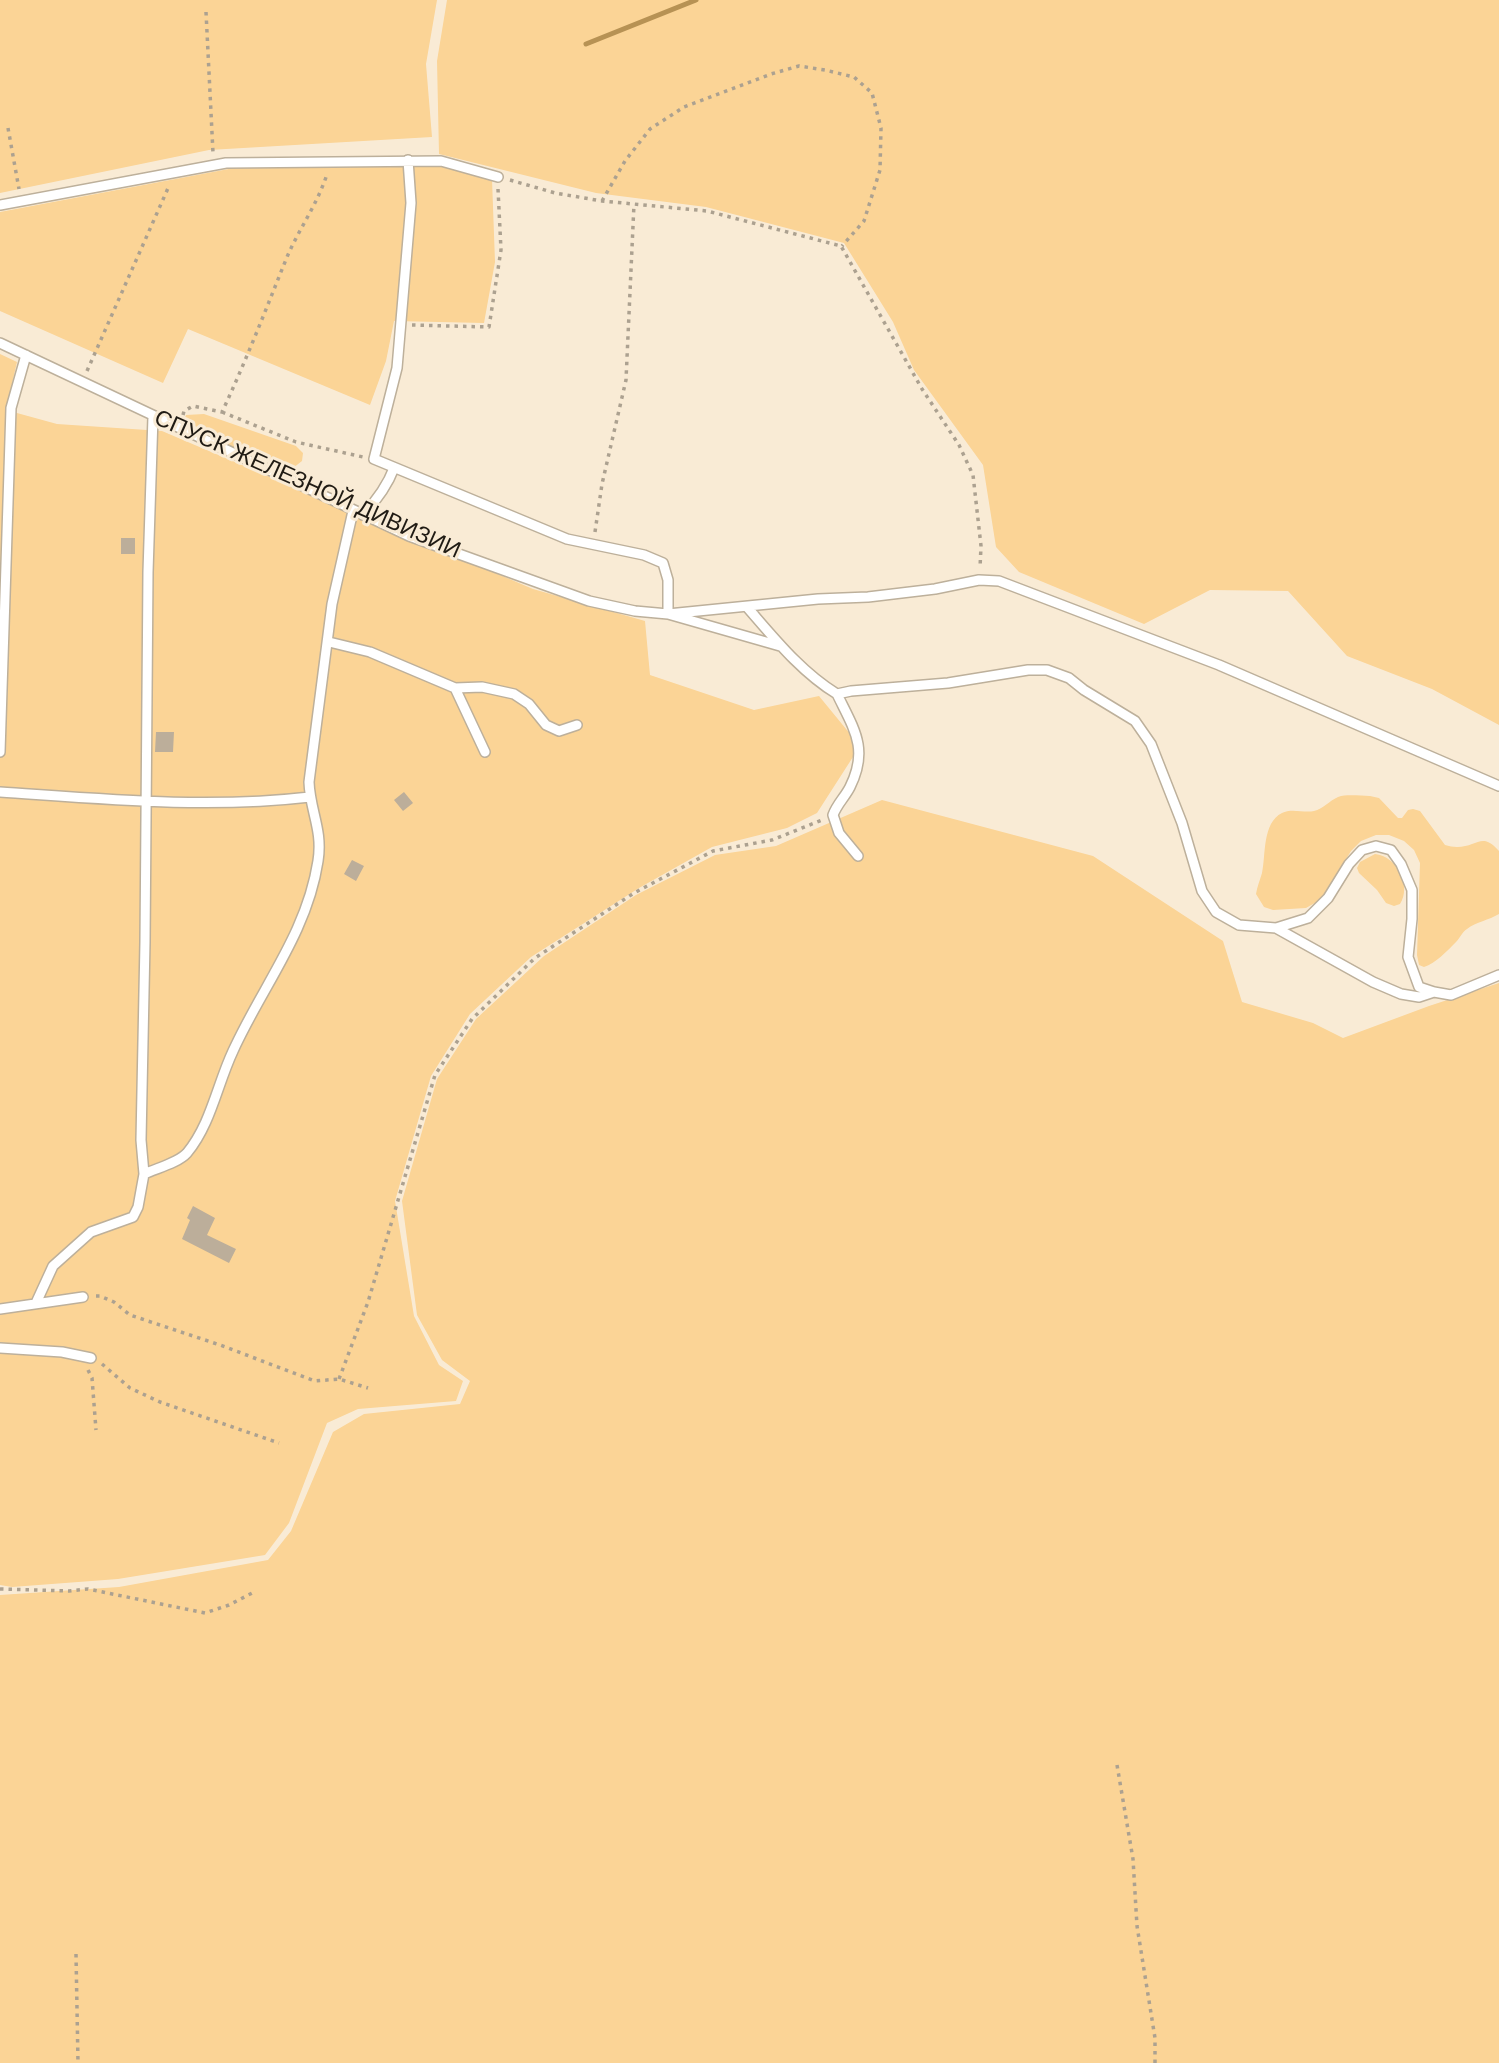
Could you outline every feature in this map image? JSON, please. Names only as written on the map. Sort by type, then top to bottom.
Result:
[{"type":"lane","points":[[408,160],[411,203],[397,368],[374,459],[567,539],[644,555],[663,563],[668,580],[668,614],[782,647]]},
{"type":"lane","points":[[0,205],[226,163],[441,161],[498,177]]},
{"type":"lane","name":"СПУСК ЖЕЛЕЗНОЙ ДИВИЗИИ","points":[[0,343],[409,536],[589,601],[635,611],[668,614],[922,591],[979,580]]},
{"type":"lane","points":[[0,752],[10,408],[26,355]]},
{"type":"lane","points":[[36,1303],[53,1266],[91,1232],[133,1217],[138,1207],[144,1174],[141,1140],[145,801],[153,416]]},
{"type":"lane","points":[[363,515],[378,499],[394,468]]},
{"type":"lane","points":[[144,1174],[184,1156],[202,1134],[233,1050],[291,946],[310,892],[318,861],[320,831],[310,797],[309,782],[332,604],[353,511]]},
{"type":"lane","points":[[979,580],[999,581],[1019,588],[1193,655],[1499,786]]},
{"type":"lane","points":[[747,607],[782,647],[819,683],[837,694],[855,733],[860,756],[858,771],[833,815],[839,833],[858,856]]},
{"type":"lane","points":[[329,642],[370,652],[455,688],[482,687],[514,694],[529,704],[546,724],[559,731],[576,724]]},
{"type":"lane","points":[[837,694],[948,683],[1028,670],[1047,670],[1069,678],[1135,721],[1151,744],[1182,823],[1202,891],[1216,912],[1239,925],[1276,928],[1308,918],[1328,898],[1349,864],[1362,850],[1376,846],[1391,850],[1401,864],[1412,890],[1408,957],[1419,987],[1451,995],[1499,975]]},
{"type":"lane","points":[[455,688],[485,752]]},
{"type":"lane","points":[[0,792],[145,801],[272,802],[310,797]]},
{"type":"lane","points":[[1276,928],[1373,982],[1401,994],[1419,997],[1434,992]]},
{"type":"lane","points":[[0,1309],[83,1297]]},
{"type":"lane","points":[[0,1349],[62,1352],[91,1358]]},
{"type":"path","points":[[206,12],[213,166]]},
{"type":"path","points":[[602,201],[625,162],[650,129],[684,107],[799,66],[825,70],[855,77],[872,93],[881,128],[880,170],[864,220],[841,246]]},
{"type":"path","points":[[8,128],[22,201]]},
{"type":"path","points":[[222,412],[244,367],[289,254],[322,188],[330,162]]},
{"type":"path","points":[[82,383],[176,172]]},
{"type":"path","points":[[401,324],[489,327],[501,250],[498,177],[555,193],[602,201],[707,211],[841,246],[922,388],[959,445],[973,475],[981,546],[979,580]]},
{"type":"path","points":[[593,545],[602,484],[626,380],[634,204]]},
{"type":"path","points":[[177,427],[184,411],[193,406],[222,412],[296,442],[374,459]]},
{"type":"path","points":[[339,1378],[368,1302],[435,1075],[472,1019],[535,958],[634,893],[713,851],[772,839],[833,815]]},
{"type":"path","points":[[83,1297],[100,1296],[114,1302],[130,1315],[315,1381],[339,1378],[368,1388]]},
{"type":"path","points":[[80,1355],[92,1378],[96,1430]]},
{"type":"path","points":[[91,1358],[104,1365],[130,1388],[160,1402],[279,1443]]},
{"type":"path","points":[[0,1589],[88,1589],[205,1613],[229,1605],[256,1591]]},
{"type":"path","points":[[1117,1765],[1133,1859],[1138,1926],[1155,2038],[1155,2063]]},
{"type":"path","points":[[76,1954],[78,2063]]},
{"type":"shaded area","points":[[0,0],[437,0],[426,64],[432,137],[209,150],[0,193]]},
{"type":"shaded area","points":[[447,0],[1499,0],[1499,725],[1432,689],[1347,656],[1288,591],[1210,590],[1144,624],[1019,572],[996,547],[983,465],[914,370],[893,322],[844,243],[706,207],[596,193],[439,154],[437,61]]},
{"type":"shaded area","points":[[438,166],[492,179],[495,262],[484,323],[394,321],[386,361],[370,405],[188,329],[163,383],[0,311],[0,212],[234,168]]},
{"type":"shaded area","points":[[0,354],[17,362],[6,410],[57,424],[162,431],[533,589],[645,621],[650,675],[754,710],[819,696],[860,746],[817,813],[787,828],[712,847],[639,888],[531,957],[470,1014],[431,1076],[395,1201],[414,1316],[439,1365],[463,1381],[456,1401],[358,1409],[327,1423],[289,1523],[265,1555],[118,1579],[12,1587],[0,1585]]},
{"type":"shaded area","points":[[204,414],[296,446],[303,453],[302,461],[293,468],[239,451],[184,420],[186,415]]},
{"type":"shaded area","points":[[1342,796],[1379,798],[1398,818],[1402,818],[1408,810],[1420,811],[1445,845],[1456,847],[1484,841],[1499,851],[1499,914],[1467,929],[1441,956],[1424,967],[1419,965],[1417,955],[1420,863],[1414,850],[1404,841],[1389,835],[1376,835],[1361,841],[1351,851],[1321,900],[1306,908],[1273,910],[1264,907],[1256,894],[1268,832],[1276,818],[1286,812],[1317,810]]},
{"type":"shaded area","points":[[882,800],[1093,856],[1223,941],[1242,1002],[1313,1023],[1343,1038],[1499,983],[1499,2063],[0,2063],[0,1595],[119,1587],[268,1560],[291,1531],[333,1432],[364,1414],[460,1404],[470,1381],[442,1360],[417,1315],[402,1201],[437,1079],[476,1019],[544,956],[636,895],[715,855],[776,846]]},
{"type":"shaded area","points":[[1375,854],[1390,860],[1400,873],[1404,889],[1400,904],[1394,906],[1386,903],[1359,873],[1357,868],[1360,862]]},
{"type":"building","points":[[121,538],[135,538],[135,554],[121,554]]},
{"type":"building","points":[[156,732],[174,732],[173,752],[155,752]]},
{"type":"building","points":[[404,792],[413,803],[403,811],[394,800]]},
{"type":"building","points":[[352,860],[364,866],[356,881],[344,874]]},
{"type":"building","points":[[193,1206],[215,1218],[207,1235],[236,1249],[229,1263],[182,1239]]},
{"type":"waterway","points":[[586,44],[696,0]]}]
